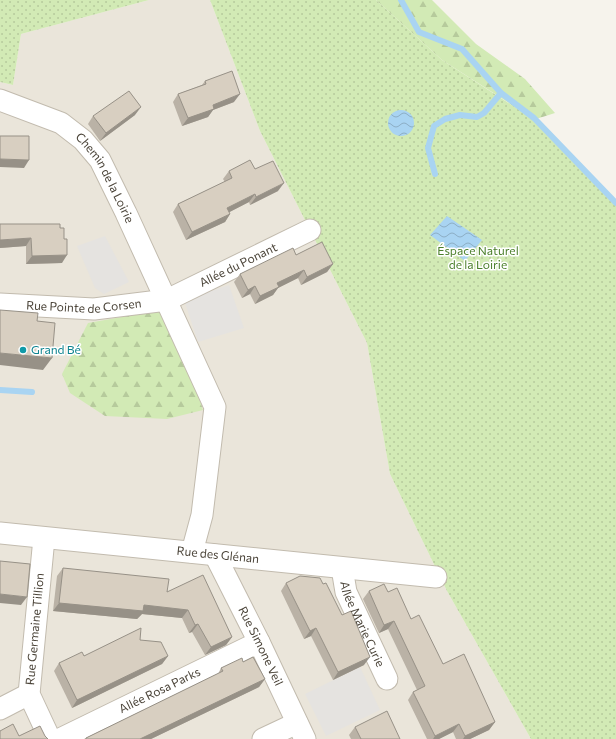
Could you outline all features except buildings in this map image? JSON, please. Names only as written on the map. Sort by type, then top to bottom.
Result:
[{"type":"street","name":"Chemin de la Loirie","points":[[0,100],[61,123],[83,140],[100,160],[216,407],[202,516],[192,552]]},
{"type":"street","name":"Allée du Ponant","points":[[167,300],[310,230]]},
{"type":"street","name":"Rue Pointe de Corsen","points":[[0,304],[94,309],[167,300]]},
{"type":"street","name":"Rue des Glénan","points":[[0,533],[436,577]]},
{"type":"street","name":"Rue Germaine Tillion","points":[[44,538],[29,694],[50,739]]},
{"type":"street","name":"Rue Simone Veil","points":[[215,555],[259,642],[301,731]]},
{"type":"street","name":"Allée Marie Curie","points":[[342,568],[346,592],[387,679]]},
{"type":"street","name":"Allée Rosa Parks","points":[[60,739],[259,642]]},
{"type":"street","points":[[0,709],[29,694]]},
{"type":"street","points":[[263,739],[301,731]]},
{"type":"shaded area","points":[[149,0],[210,0],[260,131],[367,343],[390,474],[447,591],[531,739],[0,739],[0,82],[13,85],[21,34]]},
{"type":"shaded area","points":[[105,236],[129,282],[104,294],[95,288],[77,246]]},
{"type":"shaded area","points":[[229,285],[244,328],[198,342],[184,300]]},
{"type":"shaded area","points":[[360,667],[380,710],[326,736],[305,694]]},
{"type":"green space","points":[[0,0],[149,0],[21,34],[13,85],[0,82]]},
{"type":"green space","name":"Éspace Naturel de la Loirie","points":[[210,0],[376,0],[442,60],[541,124],[616,203],[616,739],[531,739],[447,591],[390,474],[367,343],[260,131]]},
{"type":"green space","points":[[376,0],[432,0],[476,44],[525,79],[555,113],[533,120],[442,60]]},
{"type":"green space","points":[[161,310],[192,373],[203,410],[167,419],[105,416],[70,393],[62,374],[88,323]]},
{"type":"water","points":[[401,110],[410,114],[414,123],[410,132],[401,136],[392,132],[388,123],[392,114]]},
{"type":"water","points":[[447,216],[482,240],[465,261],[430,235]]},
{"type":"waterway","points":[[401,0],[419,32],[462,49],[501,93],[534,118],[616,203]]},
{"type":"waterway","points":[[435,174],[428,148],[434,126],[445,119],[460,115],[477,117],[484,113],[501,93]]},
{"type":"waterway","points":[[0,390],[32,392]]},
{"type":"place","name":"Grand Bé","points":[[23,350]]}]
